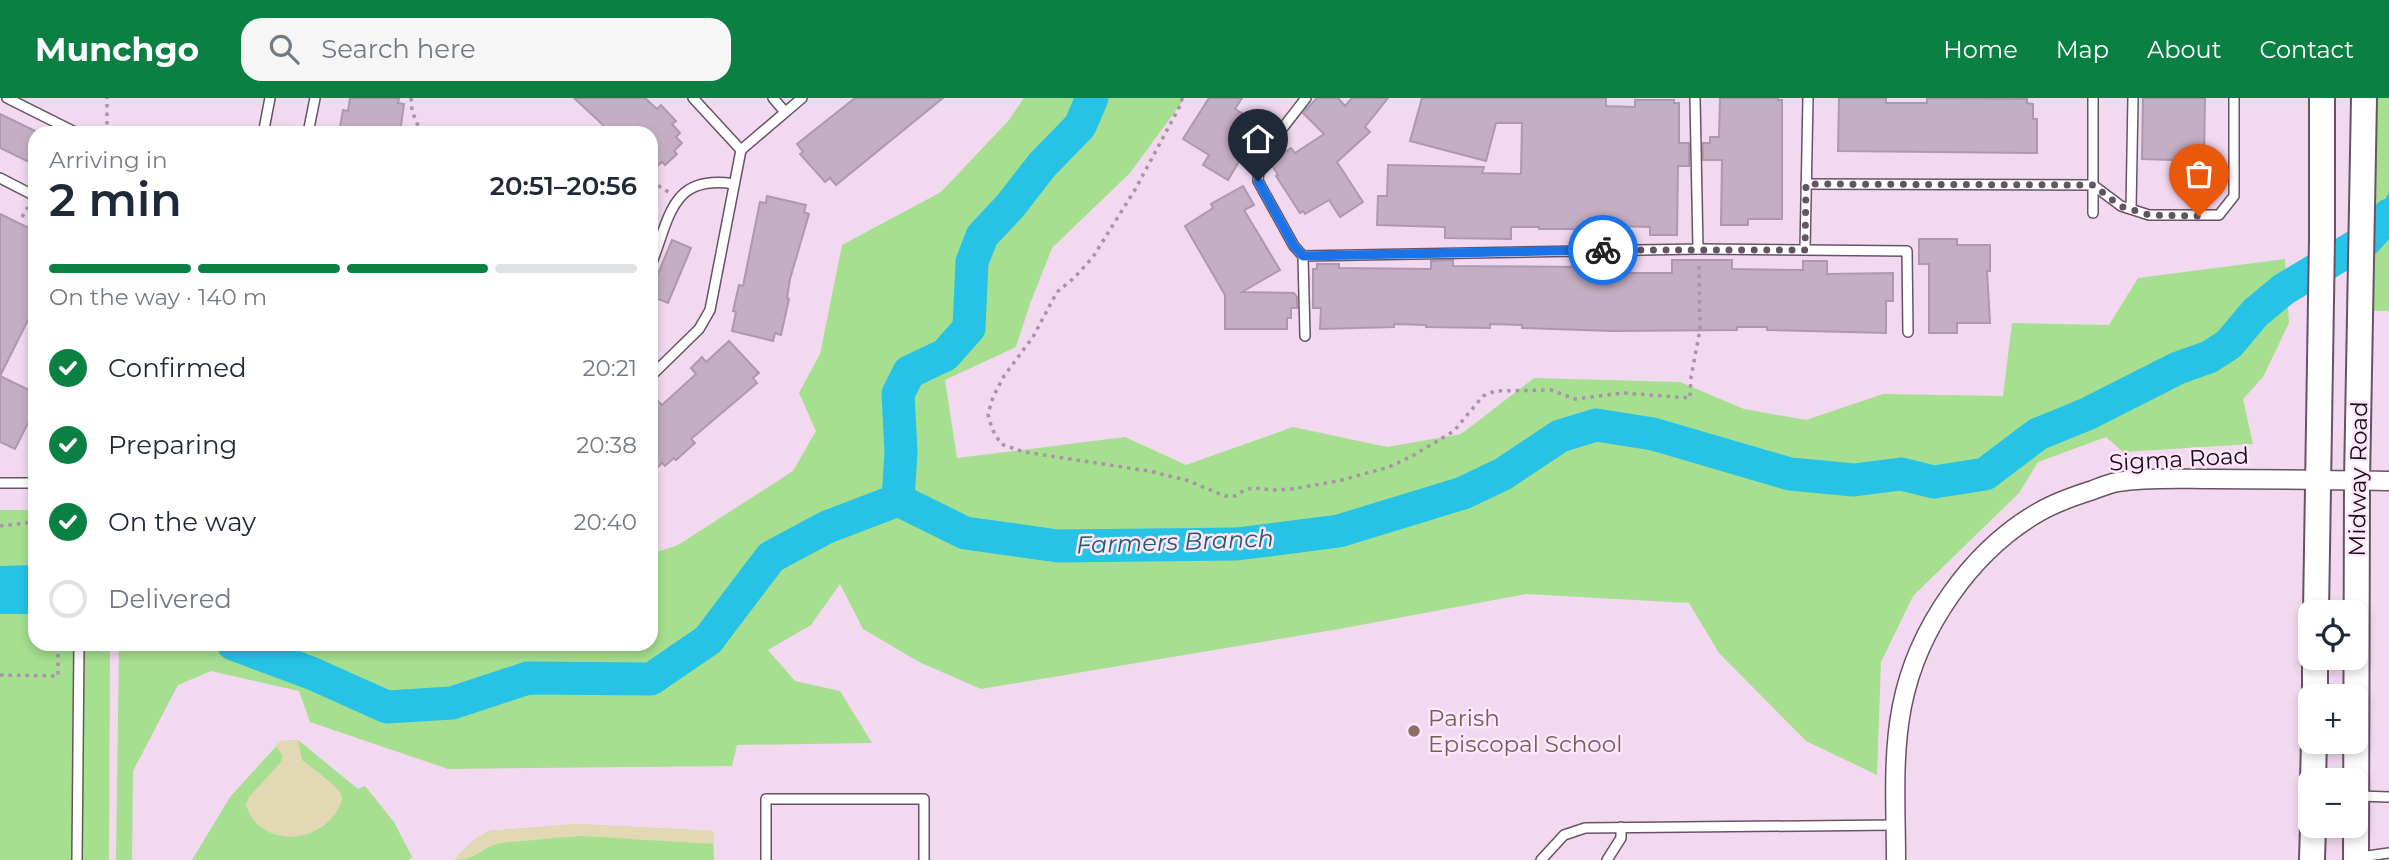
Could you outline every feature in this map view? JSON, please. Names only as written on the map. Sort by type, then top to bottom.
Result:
[{"type":"main road","name":"Midway Road","points":[[2316,600],[2322,98]]},
{"type":"main road","name":"Midway Road","points":[[2356,768],[2357,480],[2364,98]]},
{"type":"main road","points":[[2312,860],[2313,838]]},
{"type":"main road","name":"Midway Road","points":[[2356,838],[2356,859]]},
{"type":"street","name":"Sigma Road","points":[[1896,860],[1898,737],[1910,676],[1952,593],[1991,549],[2012,531],[2038,512],[2065,498],[2117,482],[2175,479],[2389,481]]},
{"type":"lane","points":[[7,98],[63,126]]},
{"type":"lane","points":[[265,126],[270,98]]},
{"type":"lane","points":[[309,126],[315,98]]},
{"type":"lane","points":[[694,98],[741,150]]},
{"type":"lane","points":[[773,98],[785,112]]},
{"type":"lane","points":[[658,369],[699,329],[710,310],[741,150],[802,98]]},
{"type":"lane","points":[[1305,336],[1303,256],[1294,246],[1258,181],[1260,157],[1306,98]]},
{"type":"lane","points":[[1695,98],[1698,249]]},
{"type":"lane","points":[[1805,250],[1808,98]]},
{"type":"lane","points":[[2093,98],[2093,213]]},
{"type":"lane","points":[[2131,209],[2133,98]]},
{"type":"lane","points":[[1806,184],[2093,185],[2120,206],[2157,216],[2219,215],[2234,196],[2234,98]]},
{"type":"lane","points":[[0,178],[28,192]]},
{"type":"lane","points":[[658,247],[676,202],[693,185],[715,181],[734,184]]},
{"type":"lane","points":[[1303,256],[1698,249],[1907,251],[1908,332]]},
{"type":"lane","points":[[0,483],[28,483]]},
{"type":"lane","points":[[77,860],[79,651]]},
{"type":"lane","points":[[2368,796],[2389,797]]},
{"type":"lane","points":[[766,860],[766,799],[924,799],[924,860]]},
{"type":"lane","points":[[1541,860],[1564,835],[1586,828],[1896,825]]},
{"type":"lane","points":[[1607,860],[1621,838],[1621,827]]},
{"type":"lane","points":[[2356,859],[2389,853]]},
{"type":"path","points":[[107,98],[107,126]]},
{"type":"path","points":[[411,98],[412,111],[418,126]]},
{"type":"path","points":[[1182,98],[1136,188],[1093,257],[1057,292],[1033,337],[1004,376],[993,397],[988,414],[992,429],[1001,444],[1024,452],[1149,471],[1186,480],[1225,496],[1236,496],[1253,488],[1274,490],[1338,481],[1389,467],[1414,456],[1454,431],[1483,396],[1495,391],[1551,390],[1575,399],[1623,393],[1690,398],[1700,330],[1701,274],[1698,249]]},
{"type":"path","points":[[658,185],[680,198]]},
{"type":"path","points":[[22,217],[28,208]]},
{"type":"path","points":[[0,526],[28,523]]},
{"type":"path","points":[[0,675],[58,676],[58,651]]},
{"type":"green space","points":[[1024,98],[1185,98],[1130,173],[1052,248],[1016,347],[945,380],[957,458],[1125,437],[1186,465],[1293,427],[1387,447],[1461,434],[1534,378],[1680,382],[1744,409],[1806,420],[1883,394],[2003,396],[2012,323],[2109,325],[2138,278],[2285,259],[2289,323],[2263,377],[2243,399],[2253,444],[2123,452],[2106,437],[2038,462],[2019,493],[1913,596],[1881,662],[1877,775],[1806,741],[1719,653],[1689,603],[1526,594],[1339,629],[981,689],[919,662],[863,629],[840,584],[811,625],[768,650],[795,681],[840,691],[872,743],[737,745],[732,766],[448,769],[310,722],[299,691],[211,671],[178,685],[133,771],[132,860],[116,860],[119,651],[658,651],[658,552],[678,545],[793,471],[816,431],[799,393],[820,354],[842,245],[941,192],[1009,120]]},
{"type":"green space","points":[[2368,98],[2389,98],[2389,311],[2363,311]]},
{"type":"green space","points":[[0,510],[28,510],[28,651],[110,651],[109,860],[0,860]]},
{"type":"green space","points":[[298,740],[358,789],[365,786],[394,822],[412,857],[409,860],[192,860],[230,797],[281,741]]},
{"type":"green space","points":[[576,824],[713,831],[714,860],[454,860],[474,840],[489,831]]},
{"type":"sand","points":[[298,740],[302,760],[340,792],[342,800],[328,822],[316,831],[302,835],[275,834],[262,828],[252,818],[246,805],[249,797],[281,762],[282,755],[276,746],[281,741]]},
{"type":"sand","points":[[576,824],[713,831],[714,844],[581,836],[500,843],[468,858],[454,860],[474,840],[489,831]]},
{"type":"water","points":[[2389,192],[2389,227],[2366,240]]},
{"type":"water","points":[[28,565],[28,614],[0,614],[0,566]]},
{"type":"building","points":[[350,98],[399,98],[398,103],[404,104],[401,126],[340,126],[343,110],[348,111]]},
{"type":"building","points":[[574,98],[645,98],[657,109],[661,105],[676,121],[672,124],[680,133],[676,137],[682,143],[674,151],[677,154],[665,165],[662,162],[658,166],[658,126],[602,124]]},
{"type":"building","points":[[855,98],[943,98],[836,185],[830,178],[825,182],[800,154],[803,152],[797,144]]},
{"type":"building","points":[[1209,98],[1242,98],[1235,109],[1261,124],[1228,180],[1203,165],[1209,155],[1183,139]]},
{"type":"building","points":[[1317,98],[1338,98],[1345,106],[1352,98],[1388,98],[1365,127],[1370,132],[1337,162],[1363,202],[1340,217],[1329,200],[1305,214],[1303,211],[1300,213],[1270,162],[1291,148],[1295,153],[1324,134],[1303,113]]},
{"type":"building","points":[[1422,98],[1606,98],[1606,106],[1635,107],[1635,100],[1674,100],[1674,103],[1679,103],[1679,143],[1689,143],[1689,166],[1678,166],[1677,235],[1650,235],[1650,227],[1611,226],[1611,239],[1589,238],[1589,229],[1511,227],[1511,239],[1445,238],[1445,227],[1377,225],[1378,196],[1387,196],[1388,165],[1484,167],[1482,173],[1521,174],[1522,123],[1496,123],[1486,161],[1410,141]]},
{"type":"building","points":[[1720,98],[1782,100],[1782,219],[1748,219],[1748,225],[1721,225],[1722,160],[1703,160],[1703,143],[1710,143],[1710,137],[1719,137]]},
{"type":"building","points":[[1839,98],[1886,98],[1886,103],[1927,103],[1927,98],[2027,99],[2027,103],[2033,104],[2033,119],[2037,119],[2037,153],[1838,151]]},
{"type":"building","points":[[2143,98],[2205,98],[2204,161],[2142,159]]},
{"type":"building","points":[[0,114],[28,128],[28,162],[0,148]]},
{"type":"building","points":[[1243,186],[1254,205],[1244,210],[1280,270],[1242,292],[1294,293],[1297,297],[1297,308],[1291,308],[1287,329],[1225,329],[1225,295],[1185,226],[1213,208],[1211,204]]},
{"type":"building","points":[[767,196],[806,205],[804,212],[809,214],[790,279],[789,299],[781,335],[775,333],[773,341],[732,331],[736,312],[733,311],[739,285],[743,286],[760,202],[766,203]]},
{"type":"building","points":[[0,214],[28,228],[28,320],[0,376]]},
{"type":"building","points":[[1919,239],[1957,239],[1957,245],[1990,245],[1990,271],[1987,271],[1990,323],[1957,323],[1957,333],[1929,333],[1929,264],[1919,264]]},
{"type":"building","points":[[672,240],[691,248],[668,303],[658,299],[658,274]]},
{"type":"building","points":[[1453,260],[1453,266],[1592,267],[1595,273],[1672,273],[1672,260],[1732,260],[1732,269],[1803,270],[1803,261],[1827,261],[1827,274],[1893,273],[1893,301],[1886,301],[1886,333],[1767,330],[1767,327],[1737,327],[1737,330],[1612,331],[1522,328],[1522,325],[1490,324],[1490,328],[1394,324],[1394,327],[1320,329],[1321,308],[1313,308],[1313,269],[1317,269],[1317,264],[1339,264],[1339,268],[1431,269],[1431,261]]},
{"type":"building","points":[[729,341],[759,373],[753,378],[757,383],[691,439],[695,443],[676,460],[674,458],[665,466],[662,463],[658,467],[658,401],[662,405],[696,374],[691,368],[702,357],[706,362]]},
{"type":"building","points":[[0,376],[28,390],[28,423],[15,449],[0,442]]},
{"type":"waterway","points":[[898,500],[901,452],[898,394],[909,372],[945,355],[969,328],[972,262],[982,236],[1011,205],[1042,165],[1080,126],[1092,98]]},
{"type":"waterway","name":"Farmers Branch","points":[[252,651],[311,673],[387,707],[452,703],[528,678],[651,679],[708,640],[771,557],[827,527],[898,500],[965,533],[1058,546],[1237,544],[1339,531],[1463,493],[1503,474],[1560,436],[1596,425],[1653,434],[1790,474],[1854,480],[1901,474],[1934,482],[1985,474],[2038,434],[2087,414],[2178,368],[2209,357],[2229,344],[2255,313],[2284,289],[2366,240],[2389,215]]},
{"type":"way so far","points":[[1603,250],[1805,250],[1806,184],[2093,185],[2120,206],[2149,215],[2199,216]]},
{"type":"place","name":"Parish Episcopal School","points":[[1414,731]]},
{"type":"route","points":[[1258,181],[1294,246],[1303,256],[1603,250]]}]
